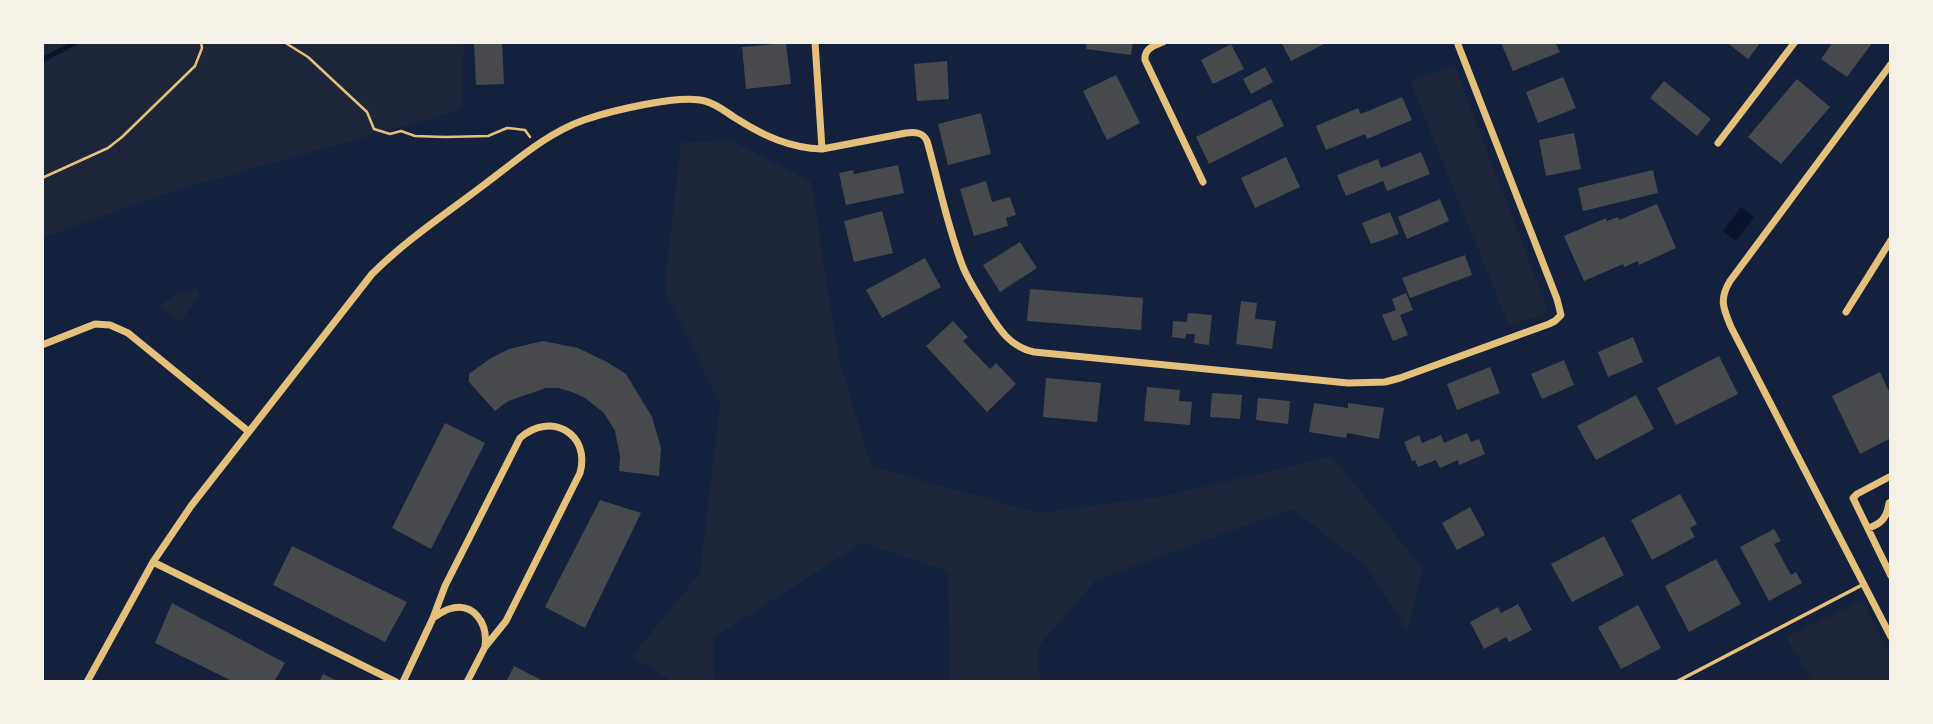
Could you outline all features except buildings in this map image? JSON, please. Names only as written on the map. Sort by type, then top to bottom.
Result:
[{"type":"street","points":[[815,42],[822,149]]},
{"type":"street","points":[[1163,42],[1147,50],[1145,61],[1203,181]]},
{"type":"street","points":[[87,682],[153,562],[191,506],[372,274],[405,244],[538,145],[572,124],[666,101],[688,99],[714,104],[758,132],[797,148],[822,149],[918,133],[924,135],[927,141],[964,271],[1002,333],[1016,346],[1030,351],[1348,383],[1373,383],[1394,380],[1431,368],[1549,324],[1561,315],[1553,286],[1457,42]]},
{"type":"street","points":[[1718,143],[1795,42]]},
{"type":"street","points":[[1891,64],[1730,281],[1723,302],[1731,327],[1891,637]]},
{"type":"street","points":[[1846,312],[1891,240]]},
{"type":"street","points":[[42,345],[95,324],[118,327],[248,431]]},
{"type":"street","points":[[403,682],[445,586],[520,438],[542,426],[564,429],[579,443],[582,462],[580,473],[506,621],[485,647],[467,682]]},
{"type":"street","points":[[1891,476],[1853,498],[1891,576]]},
{"type":"street","points":[[1868,528],[1878,525],[1888,514],[1891,502]]},
{"type":"street","points":[[153,562],[396,682]]},
{"type":"street","points":[[433,618],[453,608],[471,611],[479,617],[484,626],[485,647]]},
{"type":"lane","points":[[1676,682],[1864,584]]},
{"type":"path","points":[[42,178],[108,148],[122,137],[195,66],[202,48],[201,42]]},
{"type":"path","points":[[284,42],[309,57],[367,113],[374,129],[390,134],[401,131],[415,136],[445,137],[488,136],[508,128],[525,131],[538,145]]},
{"type":"shaded area","points":[[42,42],[464,42],[461,110],[173,191],[42,238]]},
{"type":"shaded area","points":[[1454,65],[1548,310],[1545,314],[1509,326],[1410,81]]},
{"type":"shaded area","points":[[730,140],[811,182],[839,359],[871,466],[1038,513],[1165,496],[1332,456],[1422,568],[1408,632],[1367,567],[1292,509],[1096,580],[1038,647],[1040,682],[950,682],[948,571],[862,543],[713,638],[714,682],[673,682],[632,656],[700,573],[720,404],[664,290],[681,143]]},
{"type":"shaded area","points":[[1741,207],[1754,217],[1736,241],[1723,231]]},
{"type":"shaded area","points":[[194,289],[199,296],[180,323],[159,306],[175,296]]},
{"type":"shaded area","points":[[1862,600],[1891,657],[1891,676],[1880,682],[1812,682],[1786,637]]},
{"type":"waterway","points":[[42,60],[77,42]]}]
